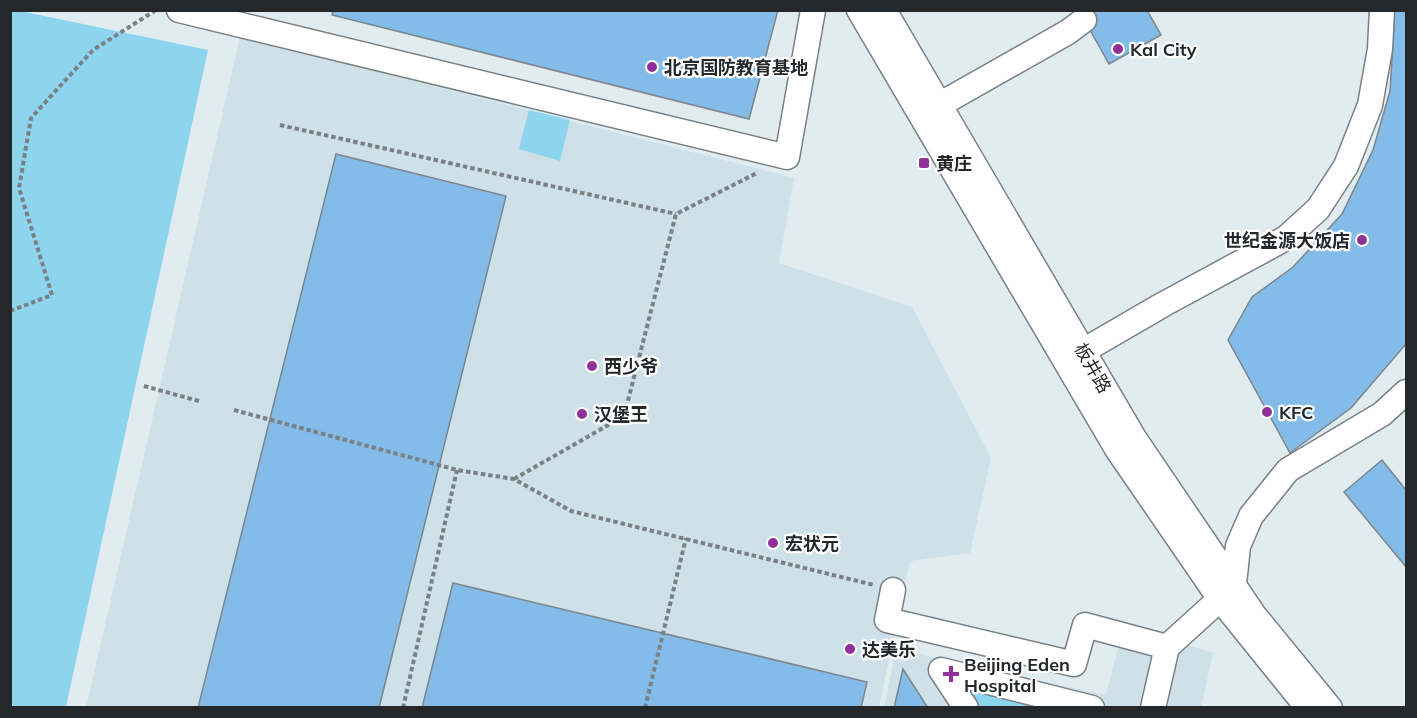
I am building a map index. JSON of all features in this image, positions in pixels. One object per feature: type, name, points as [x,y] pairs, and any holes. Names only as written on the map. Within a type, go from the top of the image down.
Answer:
[{"type":"street","points":[[179,10],[787,157],[813,10]]},
{"type":"street","points":[[859,10],[1117,449],[1227,591],[1297,704]]},
{"type":"street","name":"板井路","points":[[884,10],[1134,438],[1227,591],[1254,615],[1330,708]]},
{"type":"street","points":[[1083,351],[1286,238],[1318,209],[1346,166],[1371,105],[1380,49],[1382,10]]},
{"type":"street","points":[[939,105],[1068,32],[1084,20]]},
{"type":"street","points":[[1153,708],[1167,647],[1227,591],[1238,546],[1251,516],[1288,470],[1382,414],[1407,392]]},
{"type":"street","points":[[893,590],[887,620],[1074,664],[1085,625],[1167,647]]},
{"type":"street","points":[[966,708],[940,670],[1092,708]]},
{"type":"path","points":[[10,311],[52,294],[19,188],[31,118],[93,50],[156,10]]},
{"type":"path","points":[[280,124],[676,214],[787,157]]},
{"type":"path","points":[[514,479],[624,416],[676,214]]},
{"type":"path","points":[[144,386],[199,400]]},
{"type":"path","points":[[234,410],[456,470],[514,479],[571,511],[893,590]]},
{"type":"path","points":[[403,708],[456,470]]},
{"type":"path","points":[[645,708],[686,538]]},
{"type":"shaded area","points":[[10,11],[20,11],[208,50],[66,707],[11,707]]},
{"type":"shaded area","points":[[240,37],[794,178],[779,263],[912,307],[991,458],[970,553],[910,561],[879,707],[86,708]]},
{"type":"shaded area","points":[[529,110],[570,120],[560,161],[519,149]]},
{"type":"shaded area","name":"Beijing Eden Hospital","points":[[1124,625],[1213,653],[1201,707],[884,708],[896,649],[1106,695]]},
{"type":"shaded area","points":[[975,688],[1064,707],[972,707],[969,691]]},
{"type":"building","name":"北京国防教育基地","points":[[333,10],[778,10],[749,119],[332,15]]},
{"type":"building","name":"Kal City","points":[[1079,10],[1147,10],[1161,35],[1109,64]]},
{"type":"building","name":"世纪金源大饭店","points":[[1392,10],[1406,10],[1406,344],[1351,408],[1290,453],[1228,340],[1252,297],[1293,267],[1342,214],[1373,150],[1390,91],[1394,27]]},
{"type":"building","points":[[336,154],[506,196],[379,708],[198,708]]},
{"type":"building","points":[[1382,460],[1406,490],[1406,567],[1344,492]]},
{"type":"building","points":[[453,583],[867,682],[861,708],[422,708]]},
{"type":"building","points":[[903,669],[928,708],[894,708]]},
{"type":"place","name":"Kal City","points":[[1118,49]]},
{"type":"place","name":"北京国防教育基地","points":[[652,67]]},
{"type":"place","name":"黄庄","points":[[924,163]]},
{"type":"place","name":"世纪金源大饭店","points":[[1362,240]]},
{"type":"place","name":"西少爷","points":[[592,366]]},
{"type":"place","name":"KFC","points":[[1267,412]]},
{"type":"place","name":"汉堡王","points":[[582,414]]},
{"type":"place","name":"宏状元","points":[[773,543]]},
{"type":"place","name":"达美乐","points":[[850,649]]},
{"type":"place","name":"Beijing Eden Hospital","points":[[951,674]]}]
